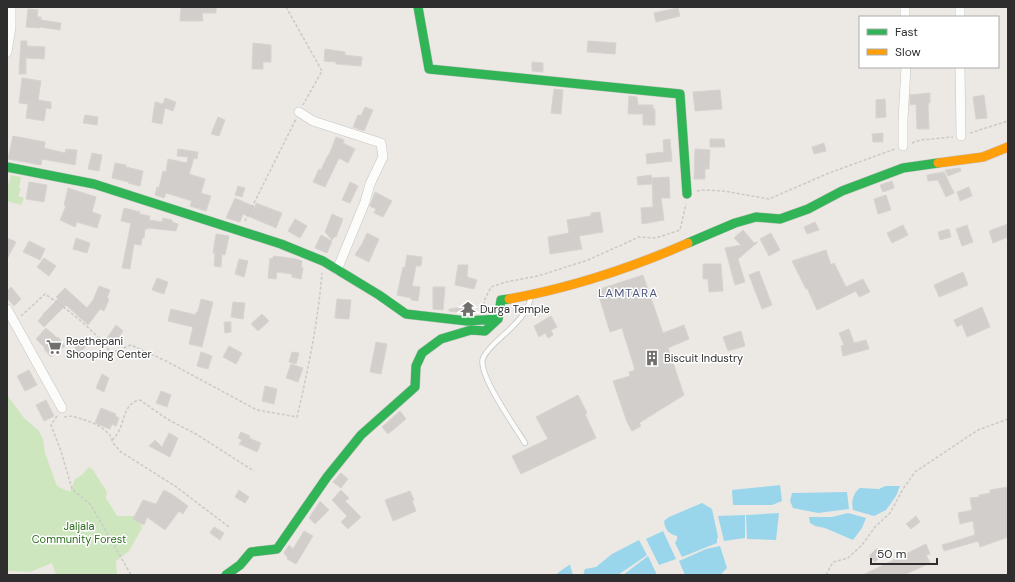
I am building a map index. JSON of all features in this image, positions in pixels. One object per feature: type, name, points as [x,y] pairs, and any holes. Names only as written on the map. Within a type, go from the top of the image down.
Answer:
[{"type":"street","points":[[7,52],[11,27],[12,7]]},
{"type":"street","points":[[418,7],[430,69],[526,79],[581,82],[680,94],[687,194]]},
{"type":"street","points":[[903,146],[906,68]]},
{"type":"street","points":[[960,68],[961,136]]},
{"type":"street","points":[[299,112],[313,121],[381,143],[383,157],[370,184],[365,202],[337,270]]},
{"type":"street","points":[[226,575],[231,573],[244,562],[251,552],[277,549],[327,477],[361,435],[415,387],[416,366],[422,353],[442,339],[471,330],[485,331],[498,319],[501,300],[589,280],[663,254],[735,223],[756,217],[780,219],[808,209],[842,190],[903,168],[983,157],[1008,147]]},
{"type":"street","points":[[7,167],[94,184],[281,244],[323,261],[406,314],[467,321],[498,319]]},
{"type":"street","points":[[7,309],[63,413]]},
{"type":"lane","points":[[525,443],[494,394],[483,369],[483,359],[495,342],[523,316],[532,294]]},
{"type":"path","points":[[240,230],[299,112],[322,71],[286,7]]},
{"type":"path","points":[[484,320],[484,301],[491,287],[506,282],[538,276],[588,260],[639,237],[656,238],[680,230],[687,194],[702,190],[724,191],[769,199],[829,173],[920,140],[961,136],[1008,121]]},
{"type":"path","points":[[14,322],[45,294],[58,302],[106,345],[111,354],[131,345],[166,361],[257,410],[297,417],[315,332],[323,261]]},
{"type":"path","points":[[112,440],[118,434],[128,406],[132,401],[140,400],[167,419],[196,434],[254,471]]},
{"type":"path","points":[[130,575],[91,505],[72,489],[61,451],[51,425],[63,413],[96,425],[107,432],[116,448],[128,458],[175,486],[229,527]]},
{"type":"path","points":[[826,575],[833,562],[848,558],[862,545],[875,527],[890,513],[902,489],[915,472],[978,430],[1008,419]]},
{"type":"green space","points":[[11,175],[21,177],[19,188],[21,189],[18,196],[24,198],[21,205],[7,201],[7,188]]},
{"type":"green space","name":"Jaljala Community Forest","points":[[7,395],[24,418],[38,430],[43,439],[45,453],[57,486],[70,492],[75,479],[82,475],[89,467],[93,470],[107,492],[106,498],[117,516],[138,516],[142,528],[129,551],[116,561],[117,575],[56,575],[52,563],[30,572],[7,570]]},
{"type":"water","points":[[780,485],[782,501],[772,505],[733,505],[732,490]]},
{"type":"water","points":[[885,486],[900,486],[896,496],[886,510],[874,516],[853,510],[853,498],[860,488],[879,489]]},
{"type":"water","points":[[847,492],[849,509],[818,513],[793,508],[790,501],[792,493]]},
{"type":"water","points":[[702,503],[712,509],[718,537],[717,543],[682,557],[675,543],[677,536],[668,531],[665,527],[664,521],[669,517]]},
{"type":"water","points":[[779,513],[776,540],[747,539],[746,515]]},
{"type":"water","points":[[848,513],[866,518],[862,528],[853,540],[810,523],[809,517],[832,517]]},
{"type":"water","points":[[745,515],[745,538],[724,541],[718,516]]},
{"type":"water","points":[[663,531],[676,559],[659,565],[646,539]]},
{"type":"water","points":[[639,540],[647,555],[618,575],[583,575],[585,569],[596,567],[612,554]]},
{"type":"water","points":[[720,546],[727,568],[720,575],[685,575],[679,561],[706,549]]},
{"type":"water","points":[[648,556],[657,575],[623,575]]},
{"type":"water","points":[[569,565],[573,575],[555,575]]},
{"type":"building","points":[[181,7],[216,7],[216,13],[202,13],[203,21],[180,21]]},
{"type":"building","points":[[678,8],[680,16],[656,22],[654,13]]},
{"type":"building","points":[[28,9],[38,10],[37,17],[41,17],[41,20],[61,23],[60,30],[40,27],[26,27]]},
{"type":"building","points":[[21,41],[27,41],[27,46],[45,47],[44,59],[26,58],[26,74],[19,74]]},
{"type":"building","points":[[588,41],[616,43],[615,54],[587,52]]},
{"type":"building","points":[[253,43],[271,45],[271,62],[263,62],[263,69],[252,69]]},
{"type":"building","points":[[325,49],[345,52],[345,55],[362,57],[361,66],[336,64],[336,62],[324,61]]},
{"type":"building","points":[[532,62],[543,63],[543,72],[532,71]]},
{"type":"building","points":[[22,78],[41,81],[38,100],[51,102],[51,109],[46,108],[44,121],[26,118],[28,104],[19,103]]},
{"type":"building","points":[[554,89],[563,90],[561,114],[551,113]]},
{"type":"building","points":[[720,90],[722,109],[695,111],[693,92]]},
{"type":"building","points":[[930,93],[930,103],[928,103],[929,129],[917,129],[916,104],[910,105],[910,95]]},
{"type":"building","points":[[984,95],[987,118],[976,119],[973,97]]},
{"type":"building","points":[[629,96],[637,97],[638,105],[653,105],[653,109],[655,109],[655,125],[643,125],[643,114],[628,114]]},
{"type":"building","points":[[165,98],[176,102],[173,111],[165,108],[162,124],[152,122],[155,102],[163,104]]},
{"type":"building","points":[[885,99],[886,117],[876,118],[876,100]]},
{"type":"building","points":[[365,107],[373,110],[364,131],[353,127],[358,115],[361,116]]},
{"type":"building","points":[[85,115],[98,117],[97,125],[83,123]]},
{"type":"building","points":[[218,117],[225,120],[219,136],[211,134]]},
{"type":"building","points":[[883,133],[883,142],[873,142],[872,134]]},
{"type":"building","points":[[13,136],[45,142],[44,148],[65,153],[66,149],[77,150],[75,165],[42,159],[41,165],[8,159]]},
{"type":"building","points":[[336,137],[344,140],[343,143],[355,149],[348,163],[339,158],[325,187],[313,182],[319,169],[321,170],[329,155]]},
{"type":"building","points":[[670,139],[672,161],[647,164],[646,154],[664,152],[663,140]]},
{"type":"building","points":[[710,139],[724,139],[725,147],[710,147]]},
{"type":"building","points":[[824,143],[826,151],[814,154],[812,147]]},
{"type":"building","points":[[178,149],[198,152],[197,159],[194,158],[189,174],[205,179],[201,193],[211,196],[206,211],[190,206],[192,201],[166,193],[164,198],[155,195],[157,187],[159,188],[163,171],[166,172],[168,159],[187,163],[188,157],[177,156]]},
{"type":"building","points":[[695,149],[710,150],[709,169],[705,169],[705,179],[694,179]]},
{"type":"building","points":[[92,153],[102,155],[99,171],[88,169]]},
{"type":"building","points":[[115,163],[143,171],[140,186],[112,178]]},
{"type":"building","points":[[960,168],[961,171],[948,176],[945,170]]},
{"type":"building","points":[[944,172],[954,193],[946,197],[938,180],[928,181],[927,175]]},
{"type":"building","points":[[651,175],[652,184],[638,185],[637,177]]},
{"type":"building","points":[[669,177],[670,198],[661,198],[664,220],[642,224],[641,208],[653,207],[652,178]]},
{"type":"building","points":[[892,181],[894,188],[883,192],[880,185]]},
{"type":"building","points":[[29,182],[47,185],[44,202],[26,199]]},
{"type":"building","points":[[350,182],[358,186],[350,203],[342,200]]},
{"type":"building","points":[[238,186],[245,188],[242,197],[235,195]]},
{"type":"building","points":[[969,187],[972,196],[960,201],[957,192]]},
{"type":"building","points":[[68,188],[96,197],[92,212],[101,215],[97,228],[77,222],[75,227],[60,220],[66,206],[64,205]]},
{"type":"building","points":[[375,192],[392,201],[383,217],[374,213],[376,209],[370,206]]},
{"type":"building","points":[[886,195],[891,210],[878,214],[874,199]]},
{"type":"building","points":[[235,198],[255,207],[256,203],[282,213],[276,228],[243,214],[240,222],[226,218]]},
{"type":"building","points":[[124,208],[140,212],[139,214],[150,216],[149,220],[162,222],[163,218],[172,220],[172,222],[178,224],[176,231],[145,229],[144,238],[142,238],[141,245],[134,244],[130,269],[122,268],[131,223],[121,221]]},
{"type":"building","points":[[600,212],[603,232],[579,236],[582,249],[550,254],[548,237],[569,233],[567,220],[591,216],[591,213]]},
{"type":"building","points":[[332,214],[343,219],[336,237],[332,240],[325,232]]},
{"type":"building","points":[[295,219],[307,226],[300,238],[288,231]]},
{"type":"building","points":[[815,222],[819,230],[807,234],[804,227]]},
{"type":"building","points":[[1008,224],[1008,237],[993,243],[989,231]]},
{"type":"building","points":[[903,225],[908,235],[892,243],[887,233]]},
{"type":"building","points":[[967,225],[973,242],[962,246],[956,229]]},
{"type":"building","points":[[949,229],[951,237],[940,240],[938,232]]},
{"type":"building","points":[[743,230],[754,243],[758,242],[738,259],[745,282],[735,285],[725,248],[741,245],[734,238]]},
{"type":"building","points":[[367,233],[379,239],[369,262],[355,255]]},
{"type":"building","points":[[771,233],[780,250],[769,256],[760,239]]},
{"type":"building","points":[[216,234],[229,236],[225,255],[222,254],[221,267],[214,266],[215,253],[213,253]]},
{"type":"building","points":[[321,235],[332,241],[327,253],[315,248]]},
{"type":"building","points":[[7,238],[16,242],[7,259]]},
{"type":"building","points":[[76,238],[90,243],[87,253],[73,249]]},
{"type":"building","points":[[29,241],[45,249],[40,260],[23,252]]},
{"type":"building","points":[[826,250],[831,265],[834,263],[846,287],[863,279],[870,292],[859,297],[856,291],[817,310],[792,261]]},
{"type":"building","points":[[407,255],[422,257],[421,266],[416,266],[412,286],[420,287],[418,301],[397,295],[403,267],[405,268]]},
{"type":"building","points":[[274,256],[302,261],[301,267],[303,268],[301,279],[292,277],[292,274],[277,272],[276,279],[268,278],[270,258],[272,259]]},
{"type":"building","points":[[44,258],[56,266],[49,276],[37,267]]},
{"type":"building","points":[[239,259],[248,261],[244,277],[235,274]]},
{"type":"building","points":[[703,264],[721,264],[723,291],[709,292],[708,279],[703,279]]},
{"type":"building","points":[[458,265],[468,265],[467,277],[477,280],[474,289],[455,285]]},
{"type":"building","points":[[759,271],[772,305],[762,309],[749,275]]},
{"type":"building","points":[[963,272],[968,285],[939,297],[934,285]]},
{"type":"building","name":"Biscuit Industry","points":[[643,275],[663,333],[684,325],[689,339],[668,348],[684,395],[639,423],[641,426],[632,431],[627,422],[613,381],[630,376],[629,372],[635,370],[622,328],[610,332],[597,290]]},
{"type":"building","points":[[157,278],[168,282],[164,294],[152,290]]},
{"type":"building","points":[[99,286],[110,290],[107,298],[109,299],[104,311],[100,309],[88,325],[66,305],[44,327],[38,321],[58,299],[56,297],[65,288],[87,308],[93,300]]},
{"type":"building","points":[[11,287],[21,299],[14,306],[7,298],[7,291]]},
{"type":"building","points":[[433,287],[445,287],[443,310],[433,309]]},
{"type":"building","points":[[201,299],[213,302],[202,347],[189,344],[193,327],[168,321],[171,309],[196,315]]},
{"type":"building","points":[[337,299],[351,300],[349,319],[335,318]]},
{"type":"building","points":[[233,302],[245,303],[243,319],[231,317]]},
{"type":"building","points":[[463,307],[464,313],[449,311],[449,309]]},
{"type":"building","points":[[982,307],[990,327],[967,337],[962,324],[957,327],[954,320]]},
{"type":"building","points":[[262,314],[269,321],[258,331],[251,324]]},
{"type":"building","points":[[551,316],[557,327],[551,330],[553,335],[548,338],[545,333],[539,337],[534,326]]},
{"type":"building","points":[[224,322],[231,322],[231,332],[225,333]]},
{"type":"building","points":[[116,325],[123,331],[114,344],[107,338]]},
{"type":"building","points":[[46,328],[57,338],[58,337],[65,346],[51,357],[36,339]]},
{"type":"building","points":[[849,329],[854,343],[866,340],[869,349],[843,356],[841,346],[844,345],[839,333]]},
{"type":"building","points":[[741,331],[745,346],[728,351],[723,337]]},
{"type":"building","points":[[83,339],[89,343],[77,356],[72,351]]},
{"type":"building","points":[[376,342],[387,344],[381,374],[370,372]]},
{"type":"building","points":[[229,346],[242,353],[236,364],[223,357]]},
{"type":"building","points":[[201,352],[212,356],[208,369],[197,366]]},
{"type":"building","points":[[292,352],[299,353],[296,364],[289,362]]},
{"type":"building","points":[[291,364],[303,368],[298,382],[286,378]]},
{"type":"building","points":[[29,370],[37,385],[25,391],[17,376]]},
{"type":"building","points":[[102,374],[109,378],[104,392],[96,388]]},
{"type":"building","points":[[265,386],[277,389],[274,404],[262,401]]},
{"type":"building","points":[[161,391],[171,395],[167,407],[156,403]]},
{"type":"building","points":[[578,395],[587,413],[585,414],[596,438],[521,474],[512,456],[548,439],[536,417]]},
{"type":"building","points":[[46,400],[54,416],[44,421],[36,405]]},
{"type":"building","points":[[101,408],[116,414],[115,416],[119,418],[116,426],[112,424],[110,429],[95,423]]},
{"type":"building","points":[[400,411],[406,419],[388,434],[382,427]]},
{"type":"building","points":[[241,432],[250,436],[249,438],[261,443],[257,452],[239,444],[242,440],[238,438]]},
{"type":"building","points":[[169,433],[178,438],[170,457],[149,446],[155,440],[162,447]]},
{"type":"building","points":[[341,473],[348,479],[341,488],[333,482]]},
{"type":"building","points":[[1008,487],[1008,537],[980,547],[978,541],[944,551],[942,545],[975,535],[973,521],[960,524],[958,513],[972,510],[970,498],[980,497],[979,495],[990,493],[990,490]]},
{"type":"building","points":[[164,490],[188,506],[183,514],[179,511],[165,530],[147,517],[144,525],[133,519],[143,500],[156,504]]},
{"type":"building","points":[[239,490],[249,497],[245,503],[235,497]]},
{"type":"building","points":[[341,490],[349,498],[345,501],[361,517],[348,529],[341,522],[347,516],[332,500]]},
{"type":"building","points":[[410,491],[414,500],[412,501],[416,511],[393,521],[385,500]]},
{"type":"building","points":[[320,501],[329,510],[315,524],[309,518]]},
{"type":"building","points":[[916,516],[920,522],[911,529],[906,524]]},
{"type":"building","points":[[214,527],[224,533],[220,540],[210,533]]},
{"type":"building","points":[[304,531],[313,536],[296,564],[287,559],[288,558],[284,553],[289,545],[293,549]]},
{"type":"building","points":[[926,544],[930,554],[926,555],[930,563],[904,575],[863,575]]},
{"type":"building","points":[[877,548],[883,553],[875,562],[869,556]]},
{"type":"traffic: fast","points":[[418,7],[429,69],[680,94],[687,194]]},
{"type":"traffic: fast","points":[[688,243],[735,223],[756,217],[780,219],[808,209],[842,191],[903,168],[938,163]]},
{"type":"traffic: fast","points":[[7,167],[94,184],[281,244],[323,261],[379,295],[406,314],[467,321],[498,319],[501,300],[509,299]]},
{"type":"traffic: fast","points":[[226,575],[240,565],[251,552],[277,549],[327,477],[361,435],[415,387],[416,366],[422,353],[441,339],[471,330],[485,331],[498,319]]},
{"type":"traffic: slow","points":[[938,163],[983,157],[1008,147]]},
{"type":"traffic: slow","points":[[509,299],[555,289],[600,276],[645,261],[688,243]]},
{"type":"place","name":"Durga Temple","points":[[468,309]]},
{"type":"place","name":"Reethepani Shooping Center","points":[[54,347]]},
{"type":"place","name":"Biscuit Industry","points":[[652,358]]},
{"type":"district","name":"LAMTARA","points":[[628,293]]}]
